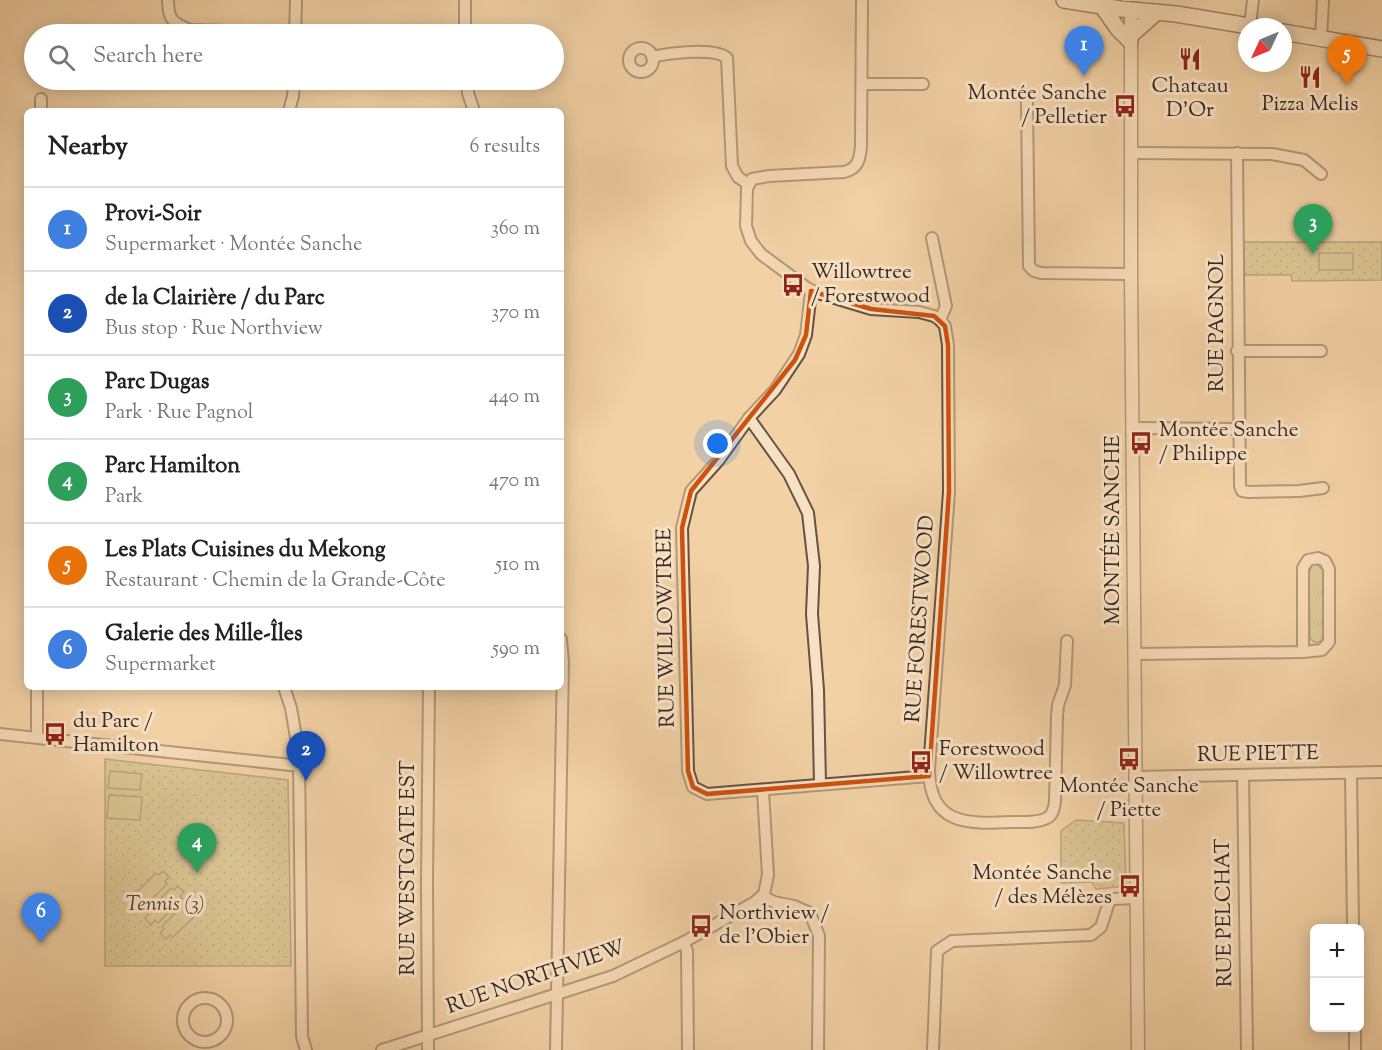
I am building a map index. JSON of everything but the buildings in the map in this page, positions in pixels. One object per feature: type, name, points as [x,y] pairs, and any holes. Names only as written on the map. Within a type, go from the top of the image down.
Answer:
[{"type":"main road","points":[[1064,0],[1238,24]]},
{"type":"main road","points":[[1102,6],[1118,29],[1130,38],[1157,12]]},
{"type":"main road","points":[[1292,34],[1382,50]]},
{"type":"street","points":[[168,0],[170,16],[175,24]]},
{"type":"street","points":[[296,0],[296,24]]},
{"type":"street","points":[[465,0],[465,24]]},
{"type":"street","points":[[862,0],[860,155],[857,164],[852,170],[839,173],[755,178],[748,184],[745,218],[751,241],[761,254],[811,291],[862,307],[881,311],[926,313],[940,320]]},
{"type":"street","points":[[1251,18],[1253,0]]},
{"type":"street","points":[[1321,39],[1323,0]]},
{"type":"street","name":"MONTÉE SANCHE","points":[[1131,10],[1137,1050]]},
{"type":"street","points":[[652,57],[675,53],[714,52],[723,54],[727,58],[732,166],[738,177],[748,184]]},
{"type":"street","points":[[862,84],[922,84]]},
{"type":"street","points":[[290,108],[293,90]]},
{"type":"street","points":[[468,90],[473,108]]},
{"type":"street","points":[[41,99],[41,108]]},
{"type":"street","points":[[1027,102],[1029,266],[1041,273],[1131,274]]},
{"type":"street","points":[[1131,153],[1272,154],[1304,160],[1321,174]]},
{"type":"street","name":"RUE PAGNOL","points":[[1237,153],[1239,483],[1242,491],[1282,492],[1323,488]]},
{"type":"street","name":"RUE FORESTWOOD","points":[[932,238],[946,306],[940,320],[945,326],[948,345],[949,492],[929,776],[938,806],[948,816],[957,820],[987,822],[1035,821],[1050,816],[1055,806],[1057,716],[1066,676],[1067,641]]},
{"type":"street","name":"RUE WILLOWTREE","points":[[811,291],[808,327],[802,349],[775,390],[749,418],[718,461],[691,491],[682,528],[688,771],[693,787],[707,794],[929,776]]},
{"type":"street","points":[[1237,351],[1322,351]]},
{"type":"street","points":[[749,418],[789,474],[807,513],[814,566],[812,614],[818,690],[820,784]]},
{"type":"street","points":[[1132,428],[1238,429]]},
{"type":"street","points":[[1134,654],[1303,652],[1322,650],[1329,642],[1329,570],[1325,561],[1318,558],[1308,560],[1303,568],[1303,652]]},
{"type":"street","points":[[37,690],[37,737]]},
{"type":"street","points":[[285,690],[299,744],[302,1036],[306,1050]]},
{"type":"street","name":"RUE WESTGATE EST","points":[[428,1050],[429,690]]},
{"type":"street","points":[[556,1050],[562,690]]},
{"type":"street","points":[[0,734],[300,766]]},
{"type":"street","name":"RUE PIETTE","points":[[1136,777],[1382,772]]},
{"type":"street","points":[[1352,773],[1353,924]]},
{"type":"street","name":"RUE PELCHAT","points":[[1243,775],[1247,1050]]},
{"type":"street","points":[[763,791],[768,869],[762,896],[810,913],[819,936],[818,1050]]},
{"type":"street","name":"RUE NORTHVIEW","points":[[382,1050],[622,972],[684,942],[752,905],[762,896]]},
{"type":"street","points":[[933,1050],[937,951],[952,941],[1070,938],[1094,934],[1101,927],[1109,902],[1113,899],[1136,898]]},
{"type":"street","points":[[684,942],[687,951],[688,1050]]},
{"type":"street","points":[[201,998],[213,999],[220,1003],[226,1013],[226,1028],[217,1039],[199,1046],[183,1026],[184,1013],[194,1001],[201,998]]},
{"type":"street","points":[[1355,1032],[1355,1050]]},
{"type":"highlighted area","points":[[811,291],[871,309],[934,316],[945,326],[948,345],[949,492],[929,776],[707,794],[693,787],[688,771],[682,528],[691,491],[795,360],[806,335]]},
{"type":"green space","points":[[1243,242],[1382,242],[1382,280],[1292,281],[1291,275],[1244,275]]},
{"type":"green space","points":[[1319,253],[1353,253],[1353,270],[1319,270]]},
{"type":"green space","points":[[1316,564],[1323,570],[1323,636],[1321,641],[1316,643],[1311,640],[1310,636],[1309,574],[1311,566]]},
{"type":"green space","name":"Tennis (3)","points":[[105,759],[288,780],[291,966],[105,966]]},
{"type":"green space","points":[[110,771],[142,774],[140,790],[108,788]]},
{"type":"green space","points":[[109,795],[142,797],[140,820],[107,818]]},
{"type":"green space","points":[[1076,820],[1124,823],[1126,886],[1096,889],[1092,882],[1061,883],[1061,831]]},
{"type":"green space","points":[[163,871],[169,877],[165,881],[167,884],[143,908],[141,905],[136,910],[130,903],[135,899],[132,897],[156,873],[159,875]]},
{"type":"green space","name":"Tennis (3)","points":[[178,886],[184,892],[180,896],[182,899],[158,923],[155,920],[151,925],[145,918],[149,914],[147,912],[171,888],[174,890]]},
{"type":"green space","points":[[193,901],[199,907],[195,911],[197,914],[173,937],[170,935],[166,939],[160,933],[164,929],[162,926],[186,903],[188,905]]},
{"type":"place","name":"Chateau D'Or","points":[[1190,59]]},
{"type":"place","name":"Provi-Soir","points":[[1084,76]]},
{"type":"place","name":"Pizza Melis","points":[[1310,77]]},
{"type":"place","name":"Les Plats Cuisines du Mekong","points":[[1347,85]]},
{"type":"place","name":"Montée Sanche / Pelletier","points":[[1125,106]]},
{"type":"place","name":"Parc Dugas","points":[[1313,254]]},
{"type":"place","name":"Willowtree / Forestwood","points":[[793,285]]},
{"type":"place","name":"Montée Sanche / Philippe","points":[[1141,443]]},
{"type":"place","name":"du Parc / Hamilton","points":[[55,734]]},
{"type":"place","name":"Montée Sanche / Piette","points":[[1129,759]]},
{"type":"place","name":"Forestwood / Willowtree","points":[[921,762]]},
{"type":"place","name":"de la Clairière / du Parc","points":[[306,781]]},
{"type":"place","name":"Parc Hamilton","points":[[197,873]]},
{"type":"place","name":"Montée Sanche / des Mélèzes","points":[[1130,886]]},
{"type":"place","name":"Northview / de l'Obier","points":[[701,926]]},
{"type":"place","name":"Galerie des Mille-Îles","points":[[41,943]]}]
